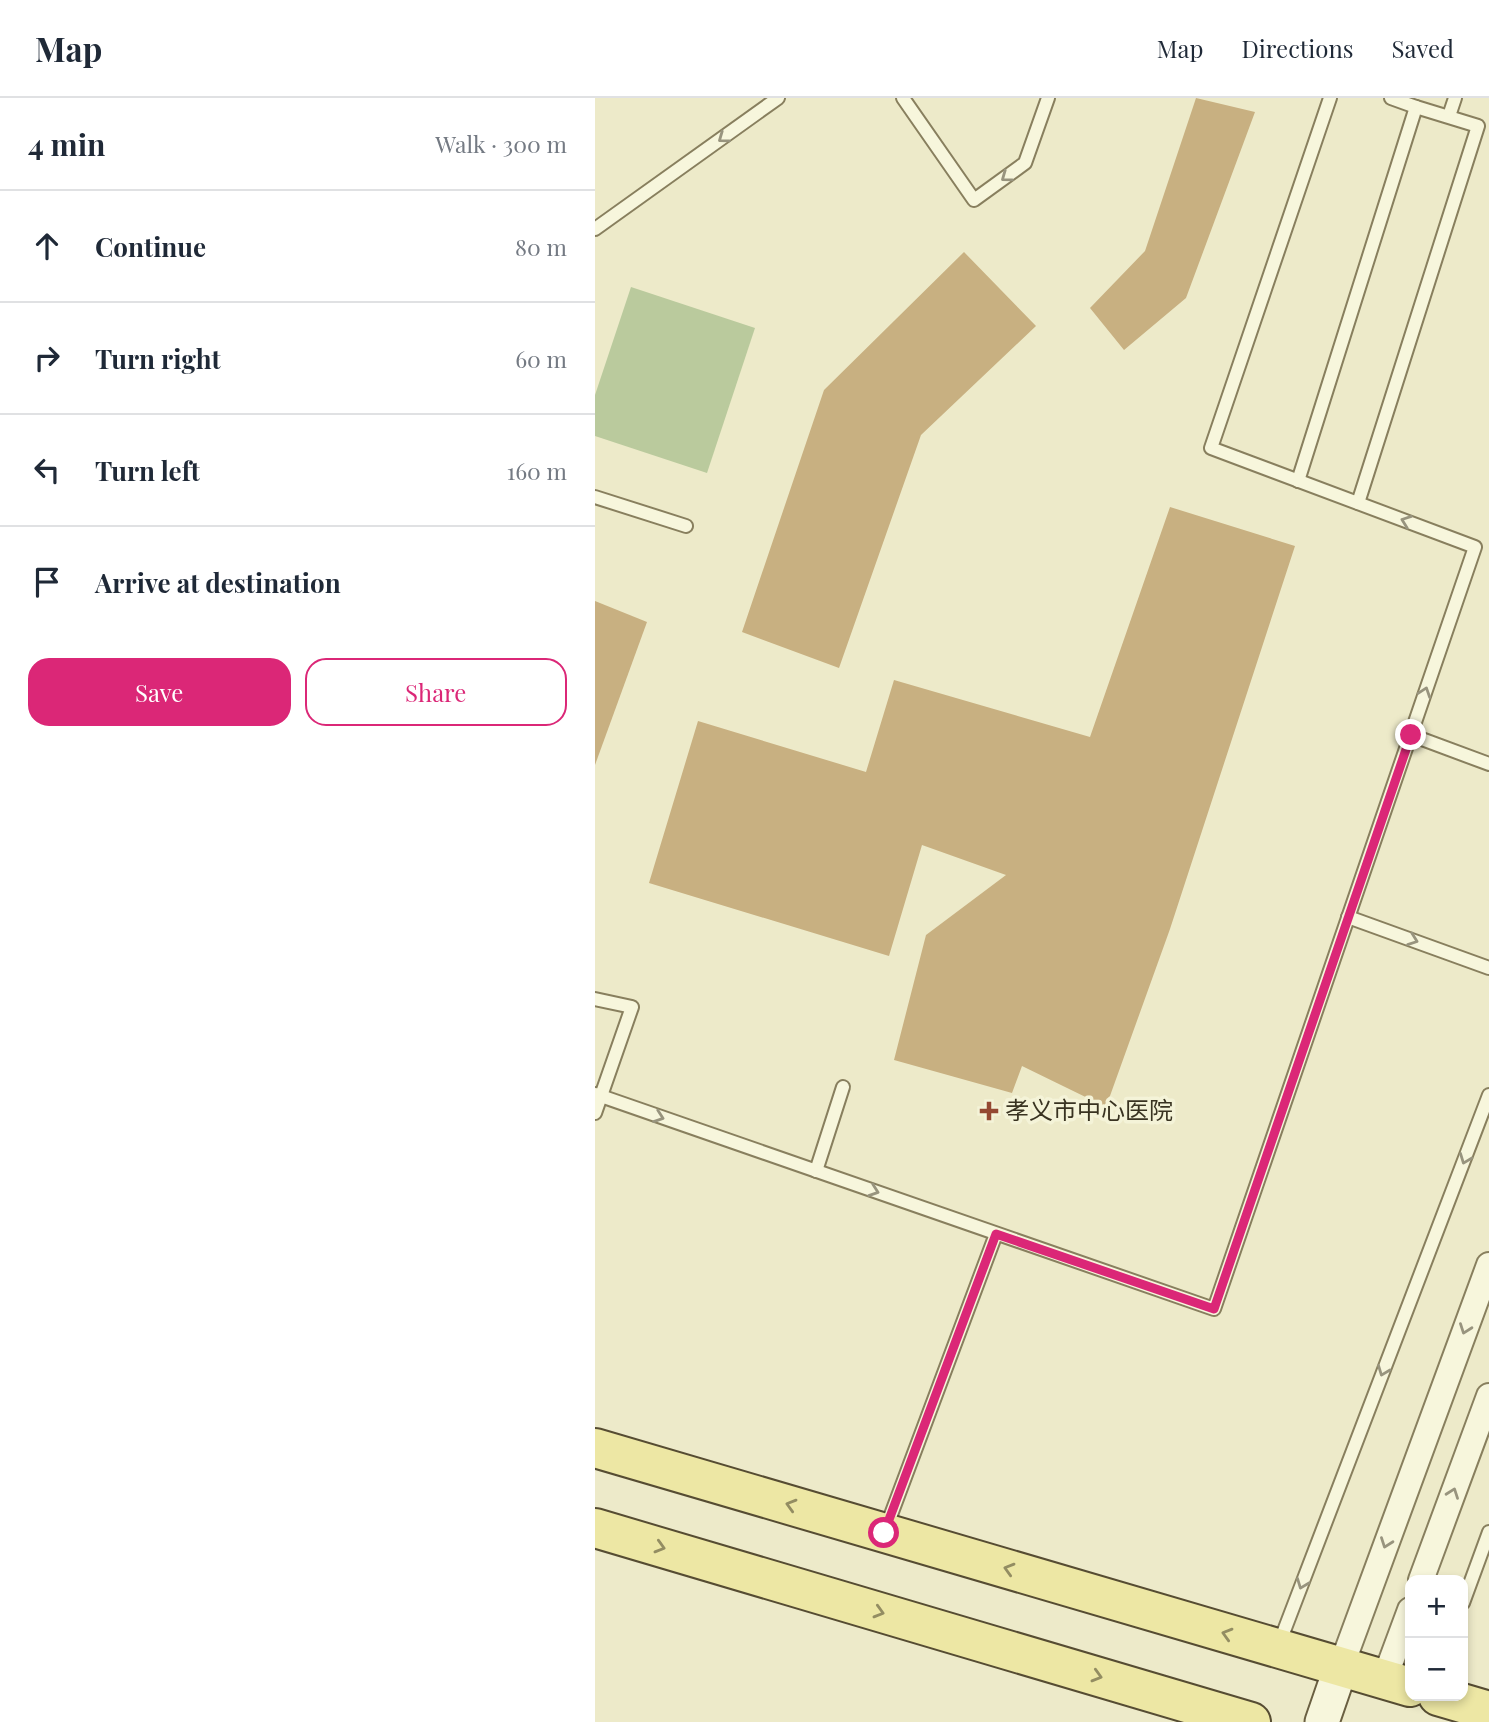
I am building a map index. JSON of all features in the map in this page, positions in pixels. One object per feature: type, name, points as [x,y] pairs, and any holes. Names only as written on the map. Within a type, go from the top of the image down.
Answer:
[{"type":"main road","points":[[595,1448],[1397,1684]]},
{"type":"main road","points":[[595,1528],[1251,1722]]},
{"type":"main road","points":[[1322,1722],[1341,1667]]},
{"type":"main road","points":[[1455,1701],[1489,1711]]},
{"type":"street","points":[[1341,1667],[1489,1265]]},
{"type":"street","points":[[1423,1575],[1489,1396]]},
{"type":"street","points":[[1397,1684],[1405,1638]]},
{"type":"lane","points":[[595,229],[778,98]]},
{"type":"lane","points":[[903,98],[974,200],[1025,163],[1048,98]]},
{"type":"lane","points":[[598,1095],[1214,1309],[1475,547],[1211,448],[1330,98]]},
{"type":"lane","points":[[1359,503],[1478,127],[1391,98]]},
{"type":"lane","points":[[1449,116],[1455,98]]},
{"type":"lane","points":[[1298,481],[1416,107]]},
{"type":"lane","points":[[595,497],[686,526]]},
{"type":"lane","points":[[1411,735],[1489,764]]},
{"type":"lane","points":[[1348,917],[1489,968]]},
{"type":"lane","points":[[595,999],[632,1007],[598,1095],[595,1113]]},
{"type":"lane","points":[[816,1171],[842,1087]]},
{"type":"lane","points":[[1277,1648],[1489,1095]]},
{"type":"lane","points":[[884,1533],[996,1234]]},
{"type":"lane","points":[[1468,1589],[1489,1532]]},
{"type":"green space","points":[[631,287],[755,328],[707,473],[595,436],[595,395]]},
{"type":"building","points":[[1196,98],[1255,112],[1186,298],[1124,350],[1090,308],[1145,251]]},
{"type":"building","points":[[964,252],[1036,326],[921,435],[839,668],[742,632],[824,390]]},
{"type":"building","points":[[1170,507],[1295,546],[1170,929],[1106,1107],[1022,1066],[1012,1093],[894,1060],[926,935],[1006,875],[922,845],[889,956],[649,883],[698,721],[866,772],[894,680],[1090,737]]},
{"type":"building","points":[[595,601],[647,622],[595,765]]},
{"type":"place","name":"孝义市中心医院","points":[[989,1111]]},
{"type":"route","points":[[884,1533],[996,1234],[1214,1309],[1411,735]]}]
